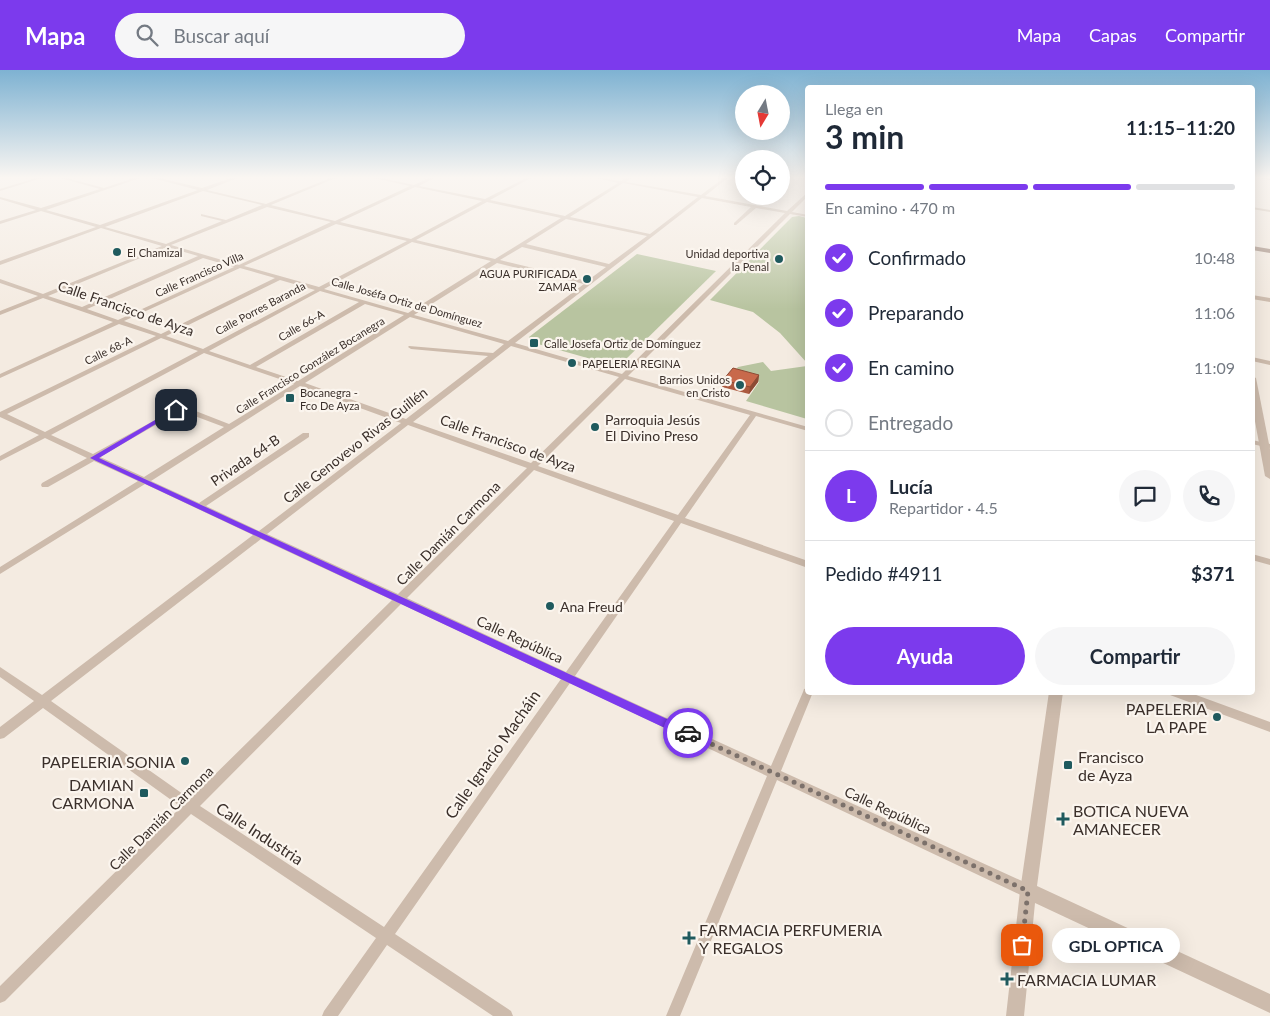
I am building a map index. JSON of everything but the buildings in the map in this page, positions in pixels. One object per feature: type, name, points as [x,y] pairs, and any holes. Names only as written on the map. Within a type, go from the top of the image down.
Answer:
[{"type":"main road","points":[[1255,248],[1270,251]]},
{"type":"street","name":"Calle Joséfa Ortiz de Domínguez","points":[[79,221],[805,428]]},
{"type":"street","points":[[0,263],[116,221]]},
{"type":"street","points":[[0,313],[226,221]]},
{"type":"street","points":[[332,221],[587,283]]},
{"type":"street","name":"Calle Porres Baranda","points":[[0,459],[447,221]]},
{"type":"street","name":"Calle Francisco González Bocanegra","points":[[0,571],[561,221]]},
{"type":"street","points":[[582,221],[650,235]]},
{"type":"street","name":"Calle Genovevo Rivas Guillén","points":[[0,734],[261,536],[668,221]]},
{"type":"street","points":[[736,224],[739,221]]},
{"type":"street","name":"Calle Damián Carmona","points":[[0,996],[780,221]]},
{"type":"street","name":"Calle Francisco Villa","points":[[0,376],[336,222]]},
{"type":"street","points":[[522,245],[610,266]]},
{"type":"street","points":[[82,309],[203,256]]},
{"type":"street","name":"Calle 68-A","points":[[0,415],[280,278]]},
{"type":"street","name":"Calle Francisco de Ayza","points":[[0,281],[300,384],[805,564]]},
{"type":"street","points":[[1255,298],[1270,300]]},
{"type":"street","name":"Calle 66-A","points":[[250,367],[364,302]]},
{"type":"street","points":[[411,347],[495,355]]},
{"type":"street","points":[[1255,360],[1270,363]]},
{"type":"street","points":[[1255,391],[1267,445],[1270,476]]},
{"type":"street","points":[[45,485],[177,410],[185,410],[230,427]]},
{"type":"street","name":"Calle Ignacio Macháin","points":[[328,1016],[566,677],[754,414]]},
{"type":"street","name":"Calle República","points":[[0,415],[1028,891]]},
{"type":"street","name":"Privada 64-B","points":[[199,507],[306,434]]},
{"type":"street","points":[[1255,558],[1270,562]]},
{"type":"street","name":"Calle Industria","points":[[0,671],[191,807],[506,1016]]},
{"type":"street","points":[[673,1016],[807,695]]},
{"type":"street","points":[[1015,1016],[1028,891],[1056,695]]},
{"type":"street","points":[[1182,695],[1270,726]]},
{"type":"street","points":[[1028,891],[1270,1004]]},
{"type":"green space","name":"Unidad deportiva la Penal","points":[[788,221],[805,221],[805,361],[780,333],[753,312],[710,300]]},
{"type":"green space","points":[[637,254],[716,271],[623,362],[612,365],[531,342],[529,337]]},
{"type":"green space","points":[[763,362],[771,371],[805,366],[805,418],[746,401],[759,382],[731,375],[738,367]]},
{"type":"way so far","points":[[688,733],[1028,891],[1022,945]]},
{"type":"place","name":"El Chamizal","points":[[117,252]]},
{"type":"place","name":"Unidad deportiva la Penal","points":[[779,259]]},
{"type":"place","name":"AGUA PURIFICADA ZAMAR","points":[[587,279]]},
{"type":"place","name":"Calle Josefa Ortiz de Domínguez","points":[[534,343]]},
{"type":"place","name":"PAPELERIA REGINA","points":[[572,363]]},
{"type":"place","name":"Barrios Unidos en Cristo","points":[[740,385]]},
{"type":"place","name":"Bocanegra - Fco De Ayza","points":[[290,398]]},
{"type":"place","name":"Parroquia Jesús El Divino Preso","points":[[595,427]]},
{"type":"place","name":"Ana Freud","points":[[550,606]]},
{"type":"place","name":"PAPELERIA LA PAPE","points":[[1217,717]]},
{"type":"place","name":"PAPELERIA SONIA","points":[[185,761]]},
{"type":"place","name":"Francisco de Ayza","points":[[1068,765]]},
{"type":"place","name":"DAMIAN CARMONA","points":[[144,793]]},
{"type":"place","name":"BOTICA NUEVA AMANECER","points":[[1063,819]]},
{"type":"place","name":"FARMACIA PERFUMERIA Y REGALOS","points":[[689,938]]},
{"type":"place","name":"GDL OPTICA","points":[[1022,945]]},
{"type":"place","name":"FARMACIA LUMAR","points":[[1007,979]]},
{"type":"route","points":[[176,410],[93,458],[688,733]]}]
